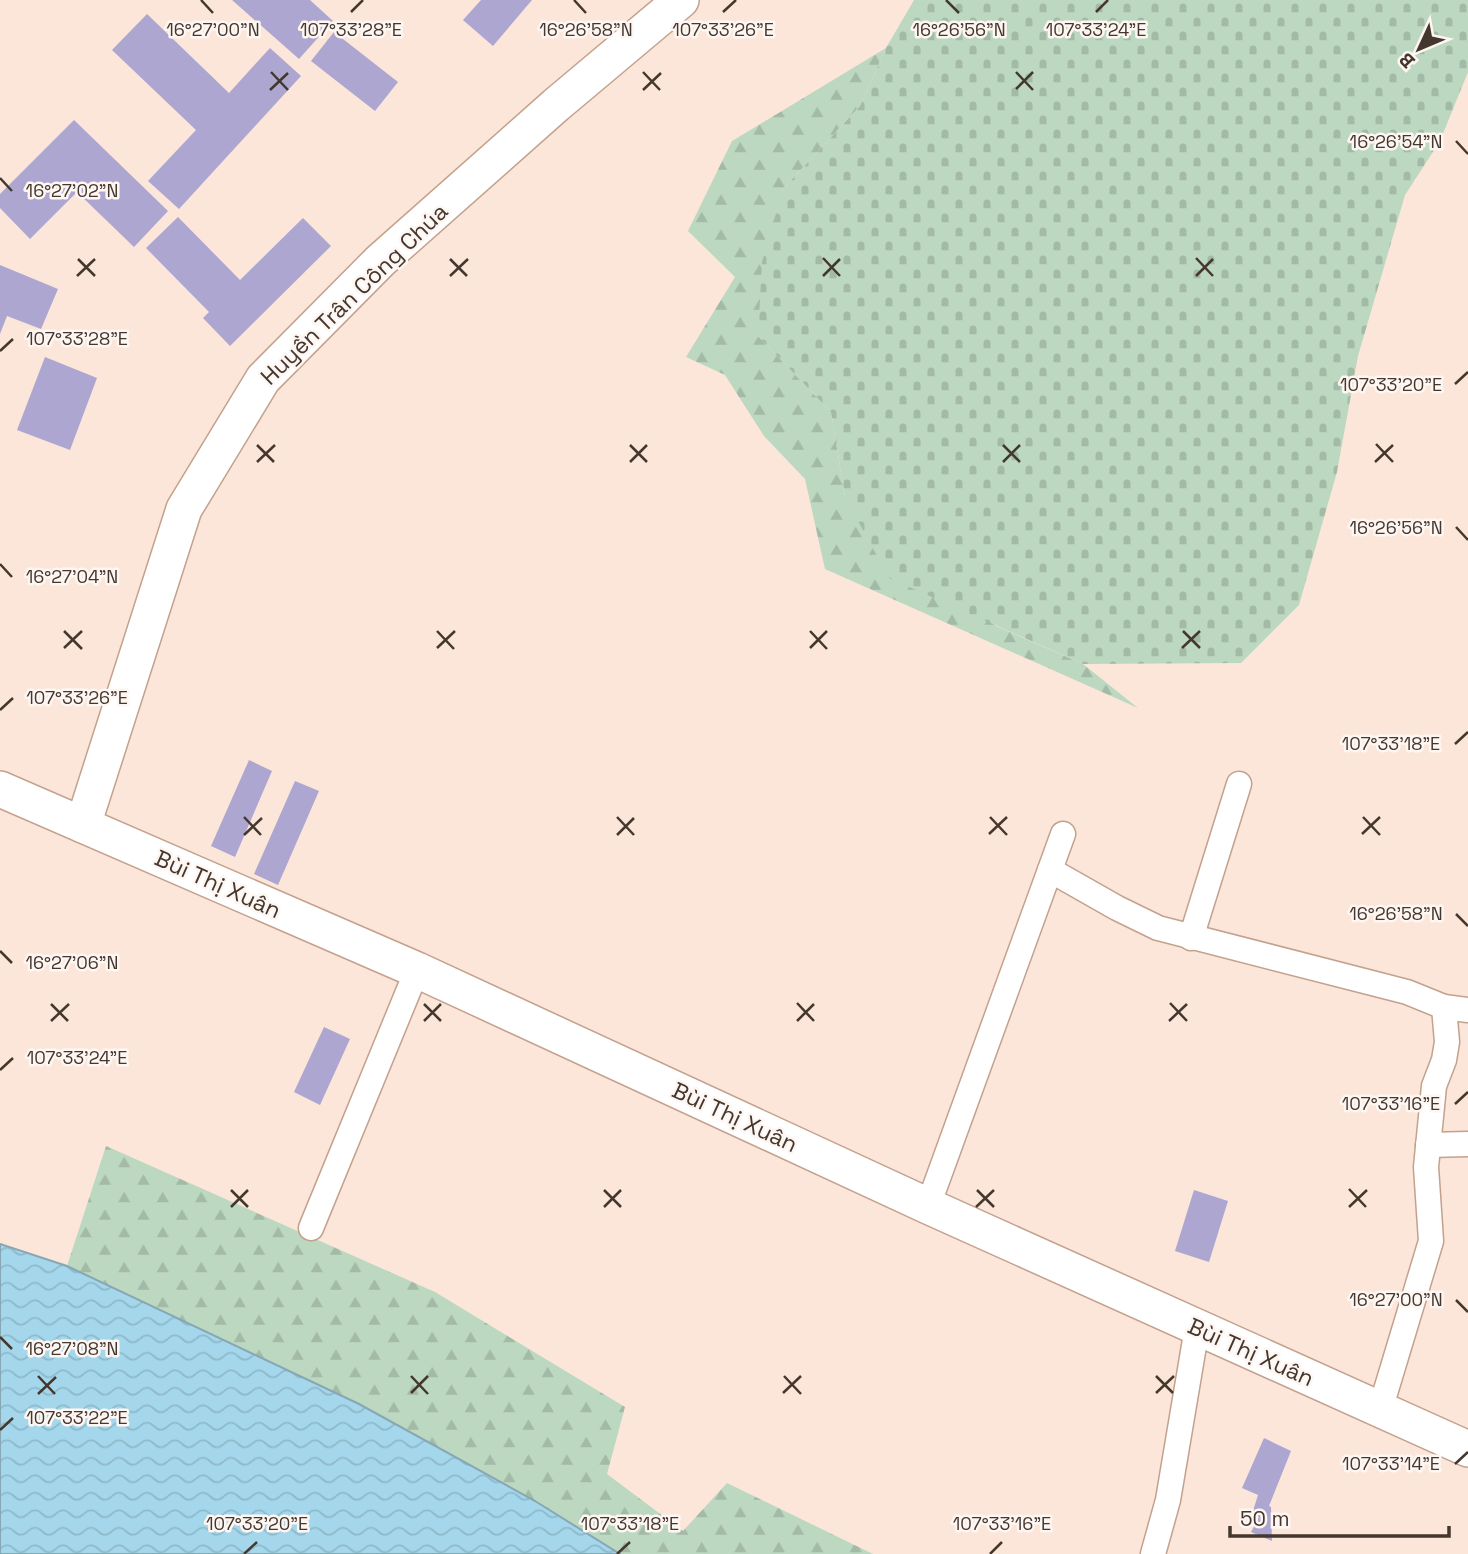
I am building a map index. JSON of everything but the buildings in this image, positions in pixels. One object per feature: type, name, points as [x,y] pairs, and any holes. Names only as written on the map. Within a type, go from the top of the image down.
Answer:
[{"type":"street","name":"Huyền Trân Công Chúa","points":[[83,825],[184,509],[263,379],[380,261],[556,105],[681,0]]},
{"type":"street","points":[[1191,938],[1240,785]]},
{"type":"street","name":"Bùi Thị Xuân","points":[[0,789],[417,971],[928,1206],[1468,1449]]},
{"type":"street","points":[[928,1206],[1063,834]]},
{"type":"street","points":[[1050,870],[1158,928],[1191,938],[1237,946],[1407,992],[1444,1007],[1468,1010]]},
{"type":"street","points":[[311,1228],[417,971]]},
{"type":"street","points":[[1380,1410],[1431,1241],[1426,1167],[1434,1086],[1444,1060],[1447,1042],[1444,1007]]},
{"type":"street","points":[[1428,1145],[1468,1144]]},
{"type":"street","points":[[1153,1554],[1168,1500],[1197,1328]]},
{"type":"green space","points":[[914,0],[1468,0],[1468,72],[1440,141],[1405,195],[1358,356],[1337,472],[1299,605],[1241,663],[1083,664],[889,578],[845,497],[831,412],[758,336],[762,262],[783,189],[860,106],[886,48]]},
{"type":"green space","points":[[886,48],[860,106],[783,189],[758,336],[831,412],[845,497],[996,626],[1083,664],[1138,708],[825,569],[805,479],[764,436],[725,375],[686,357],[735,277],[688,231],[732,141]]},
{"type":"green space","points":[[106,1146],[435,1292],[625,1407],[607,1474],[683,1531],[727,1483],[873,1554],[620,1554],[535,1501],[359,1404],[67,1266]]},
{"type":"water","points":[[0,1244],[67,1266],[359,1404],[535,1501],[620,1554],[0,1554]]}]
